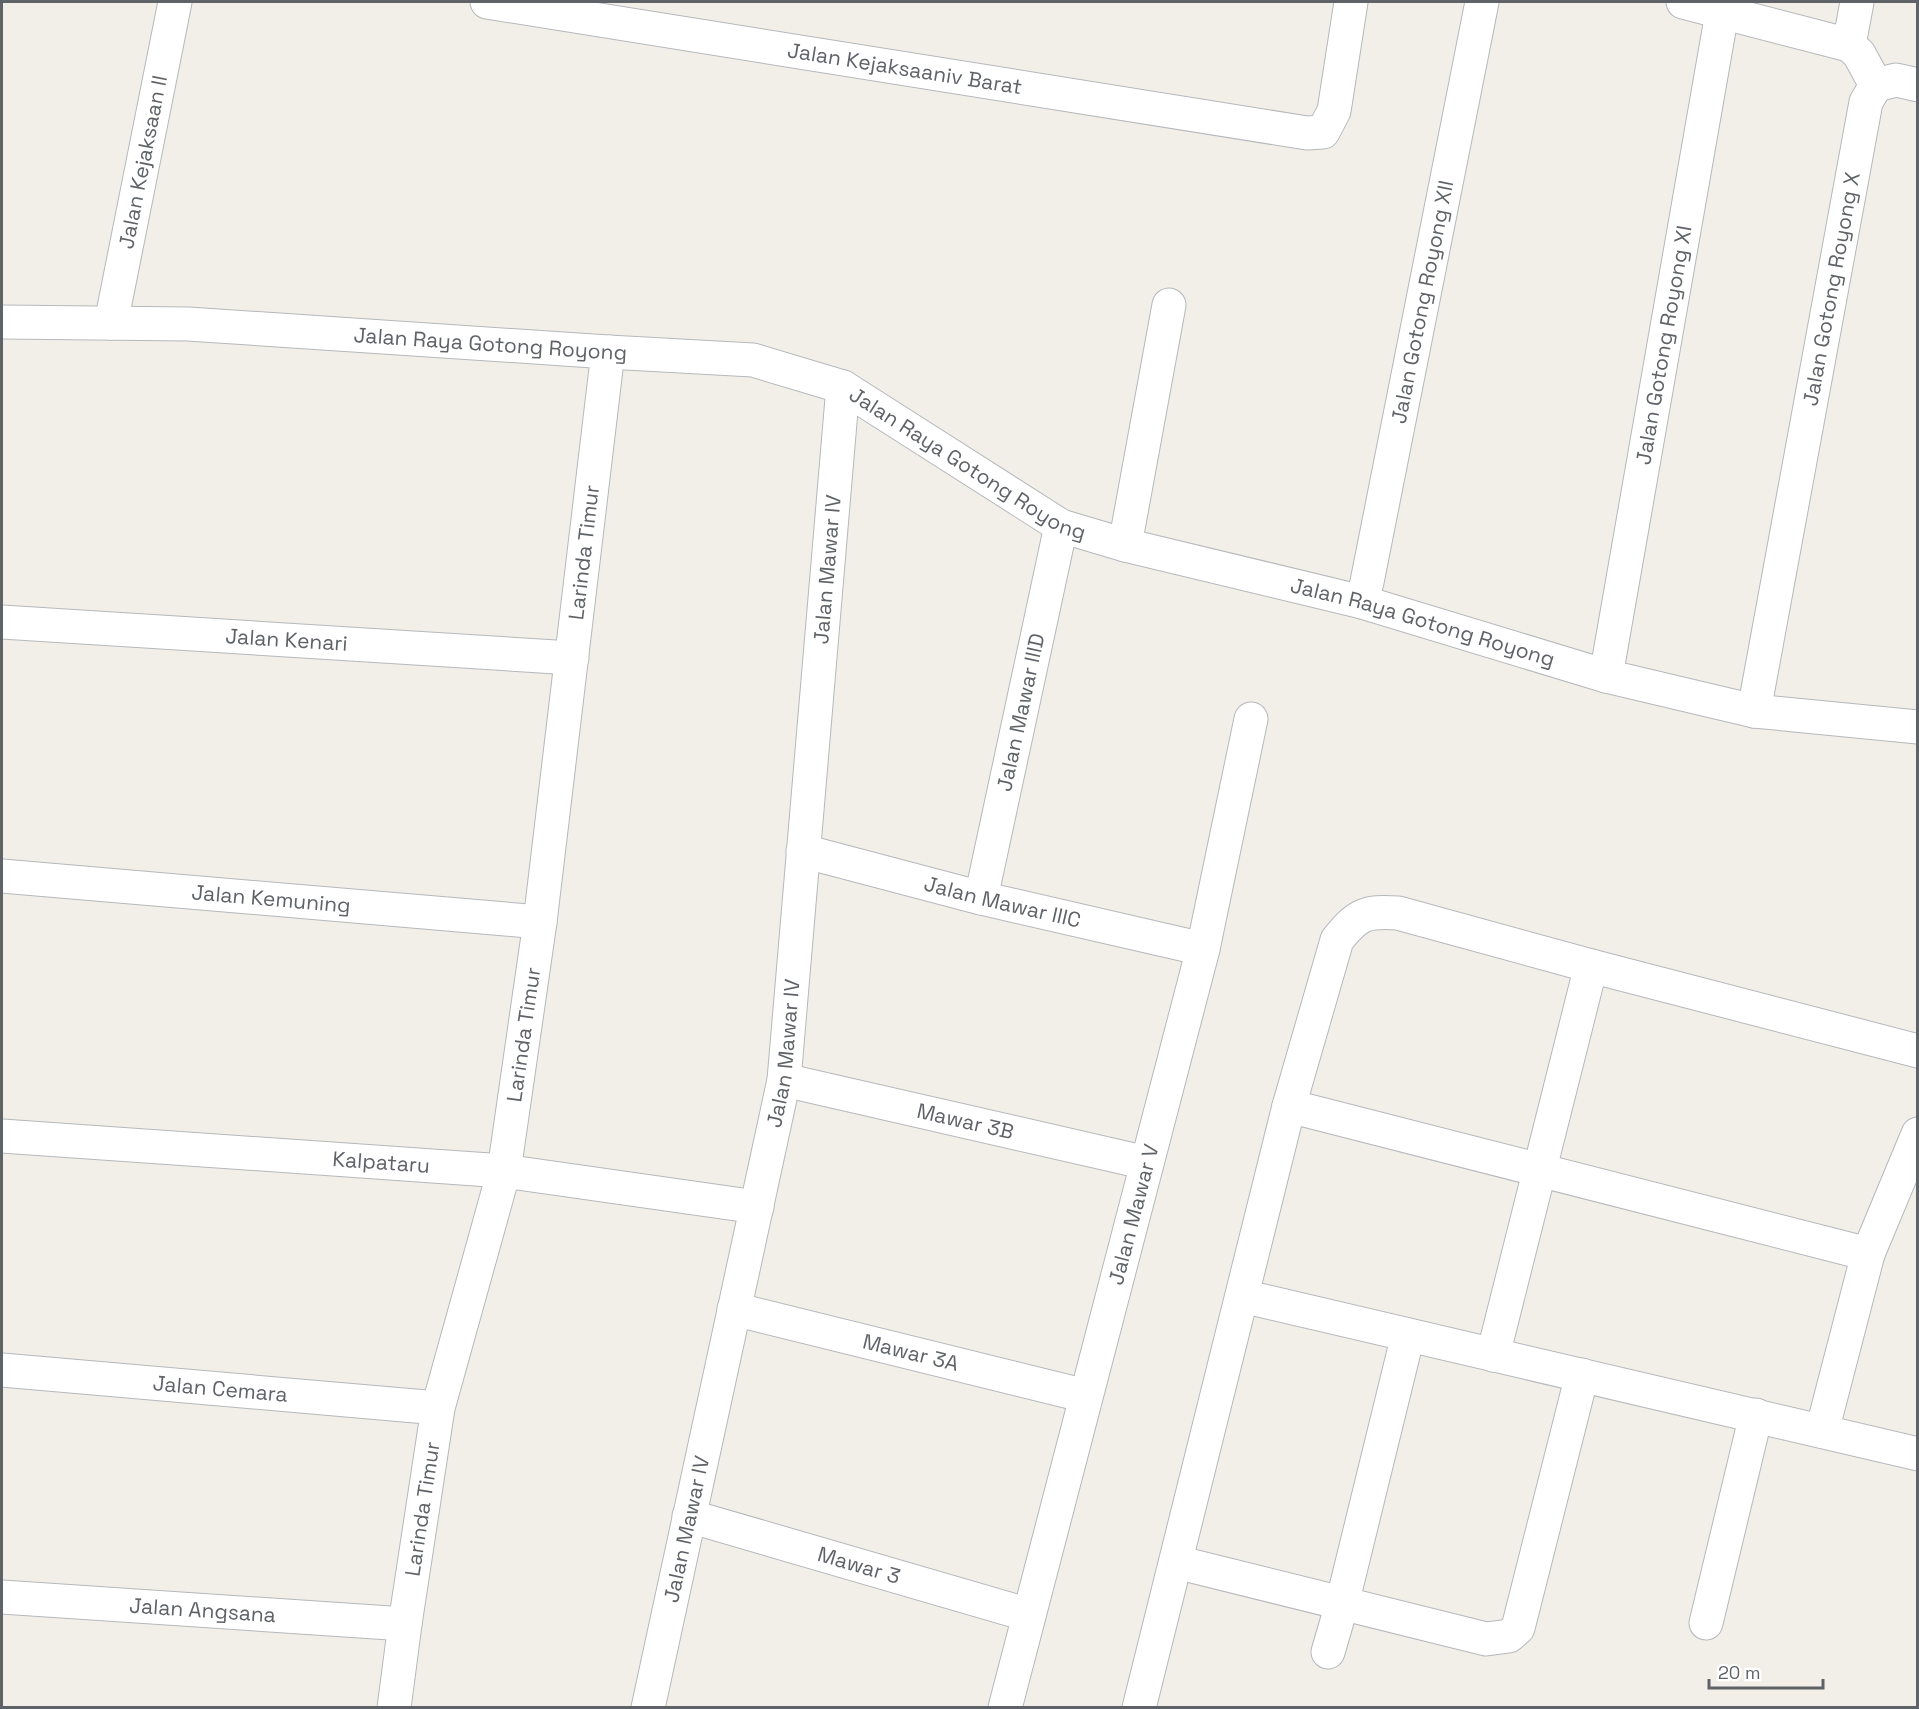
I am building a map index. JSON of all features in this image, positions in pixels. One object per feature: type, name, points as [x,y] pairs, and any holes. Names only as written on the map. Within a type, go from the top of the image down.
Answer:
[{"type":"street","name":"Jalan Kejaksaan II","points":[[111,323],[175,2]]},
{"type":"street","name":"Jalan Kejaksaaniv Barat","points":[[487,2],[670,16],[1307,133],[1323,132],[1334,111],[1351,2]]},
{"type":"street","name":"Jalan Gotong Royong XII","points":[[1362,602],[1482,2]]},
{"type":"street","points":[[1683,2],[1849,45],[1858,54],[1876,85],[1896,80],[1917,85]]},
{"type":"street","points":[[1849,45],[1857,2]]},
{"type":"street","name":"Jalan Gotong Royong XI","points":[[1605,676],[1722,13]]},
{"type":"street","name":"Jalan Gotong Royong X","points":[[1754,711],[1866,102],[1876,85]]},
{"type":"street","points":[[1125,545],[1169,305]]},
{"type":"street","name":"Jalan Raya Gotong Royong","points":[[2,322],[188,324],[753,360],[843,387],[1061,526],[1125,545],[1362,602],[1605,676],[1754,711],[1917,727]]},
{"type":"street","name":"Larinda Timur","points":[[394,1707],[438,1408],[504,1172],[540,922],[609,352]]},
{"type":"street","name":"Jalan Mawar IV","points":[[652,1706],[689,1516],[784,1080],[843,387]]},
{"type":"street","name":"Jalan Mawar IIID","points":[[981,898],[1061,526]]},
{"type":"street","name":"Jalan Kenari","points":[[2,622],[572,658]]},
{"type":"street","name":"Jalan Mawar V","points":[[1005,1707],[1203,949],[1251,719]]},
{"type":"street","name":"Jalan Mawar IIIC","points":[[803,851],[981,898],[1203,949]]},
{"type":"street","name":"Jalan Kemuning","points":[[2,876],[540,922]]},
{"type":"street","points":[[1139,1707],[1289,1106],[1337,940],[1352,922],[1372,912],[1398,913],[1917,1051]]},
{"type":"street","points":[[1493,1355],[1591,966]]},
{"type":"street","name":"Mawar 3B","points":[[784,1080],[1147,1163]]},
{"type":"street","points":[[1289,1106],[1868,1254]]},
{"type":"street","points":[[1822,1431],[1868,1254],[1917,1134]]},
{"type":"street","name":"Kalpataru","points":[[2,1136],[504,1172],[757,1207]]},
{"type":"street","points":[[1242,1296],[1917,1454]]},
{"type":"street","name":"Mawar 3A","points":[[734,1309],[1086,1396]]},
{"type":"street","points":[[1328,1652],[1342,1605],[1408,1335]]},
{"type":"street","name":"Jalan Cemara","points":[[2,1370],[438,1408]]},
{"type":"street","points":[[1176,1562],[1486,1639],[1509,1636],[1518,1628],[1582,1375]]},
{"type":"street","points":[[1706,1623],[1756,1415]]},
{"type":"street","name":"Mawar 3","points":[[689,1516],[1029,1615]]},
{"type":"street","name":"Jalan Angsana","points":[[2,1597],[405,1624]]}]
